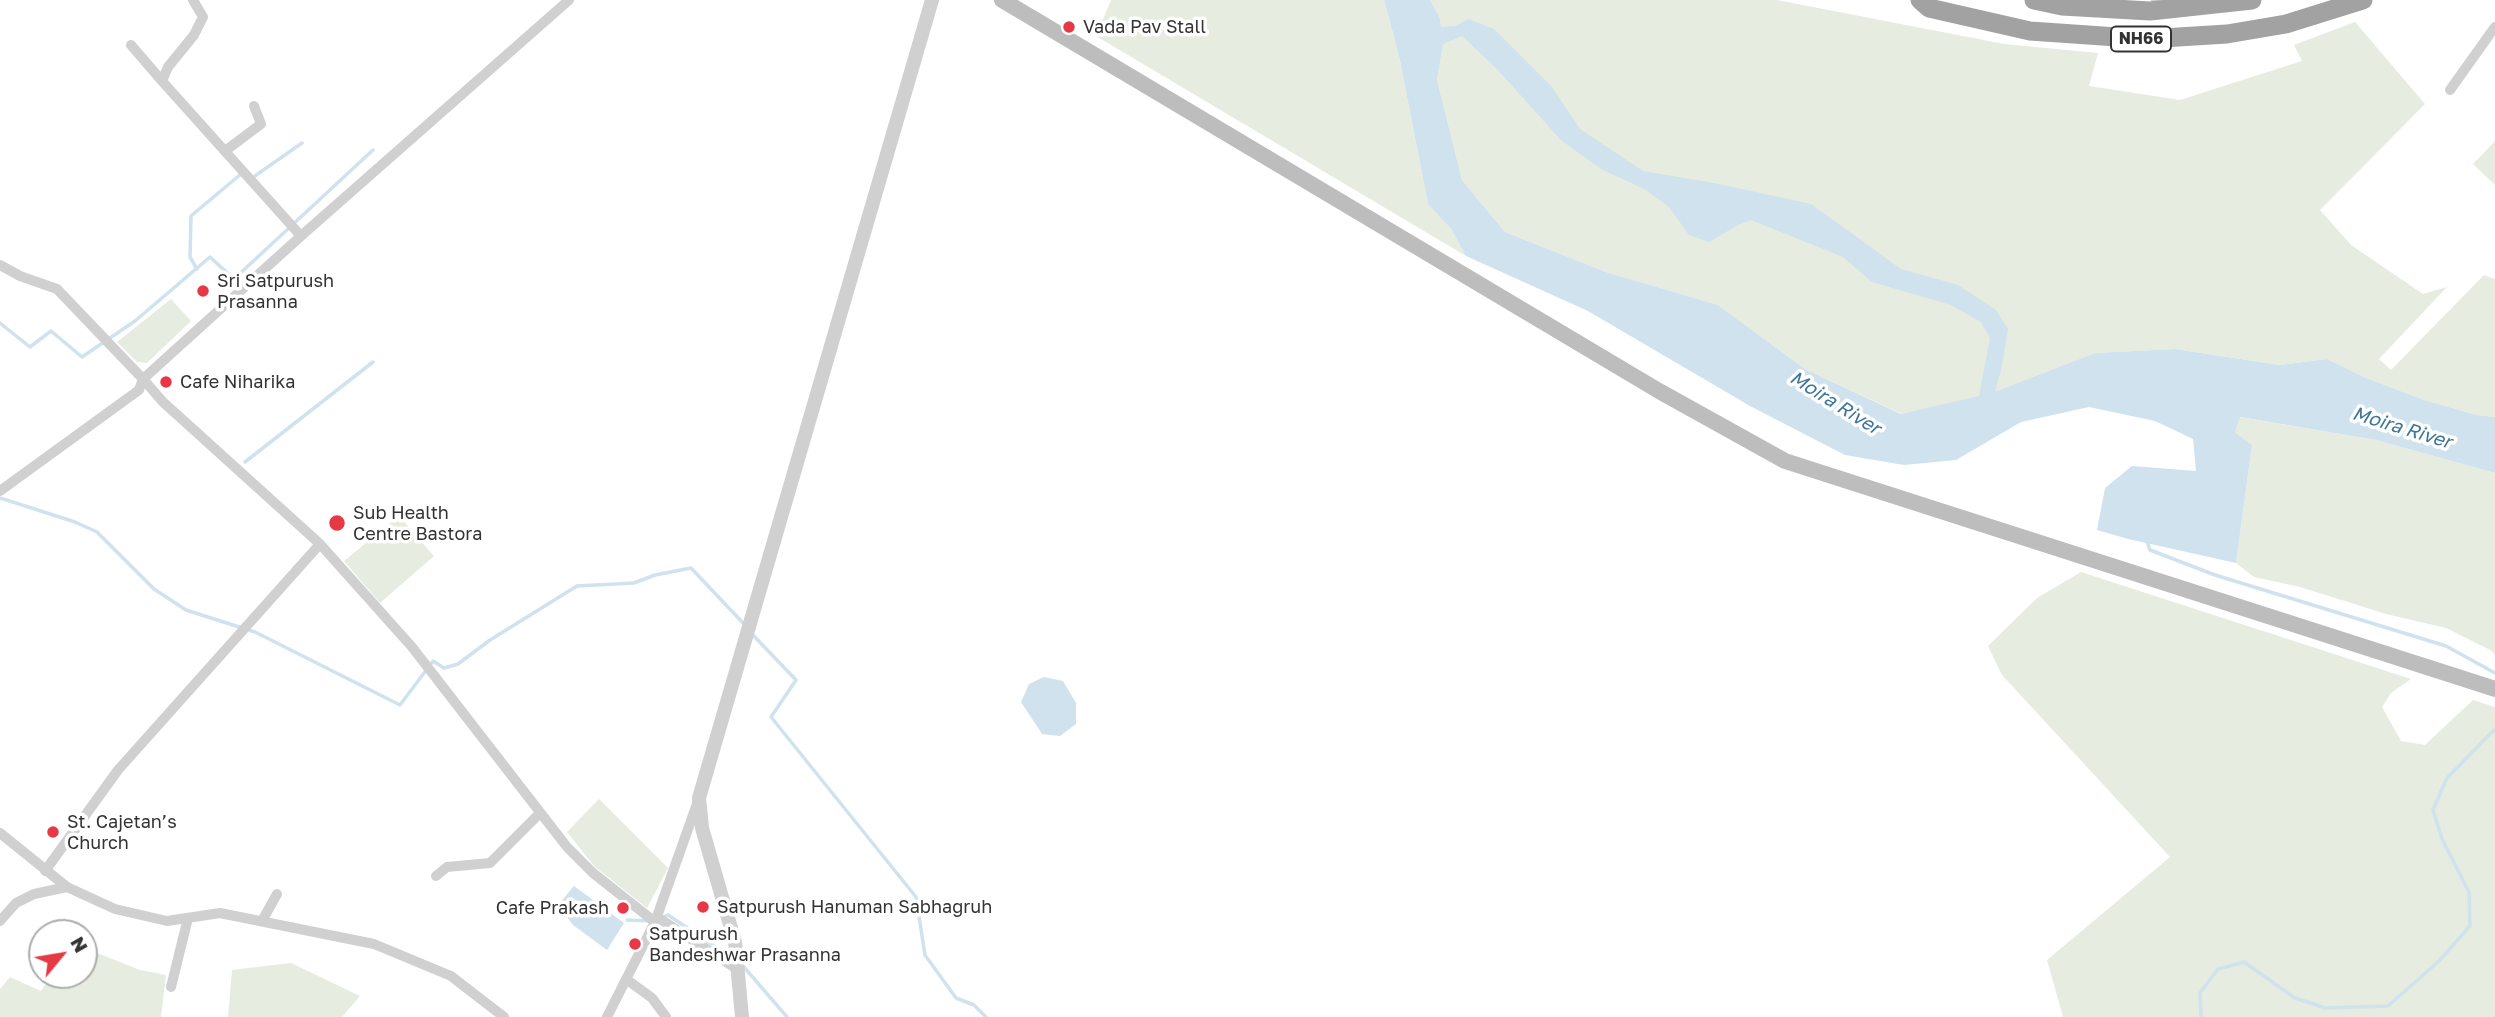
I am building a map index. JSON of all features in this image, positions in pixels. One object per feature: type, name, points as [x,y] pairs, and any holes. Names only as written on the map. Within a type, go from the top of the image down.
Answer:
[{"type":"highway","name":"NH66","points":[[1920,0],[1929,8],[2030,31],[2146,40],[2227,34],[2286,24],[2363,0]]},
{"type":"highway","name":"NH66","points":[[2034,0],[2062,6],[2150,11],[2252,0]]},
{"type":"main road","points":[[1002,0],[1660,391],[1785,461],[2495,689]]},
{"type":"street","points":[[162,81],[168,67],[194,36],[203,17],[193,0]]},
{"type":"street","points":[[0,491],[139,390],[144,379],[301,236],[569,0]]},
{"type":"street","points":[[607,1017],[654,920],[699,798],[932,0]]},
{"type":"street","points":[[2450,90],[2495,27]]},
{"type":"street","points":[[131,45],[301,236]]},
{"type":"street","points":[[225,151],[261,124],[254,106]]},
{"type":"street","points":[[0,265],[20,276],[57,289],[163,402],[320,544],[428,667],[567,847],[593,873],[654,920],[737,963]]},
{"type":"street","points":[[45,870],[118,769],[320,544]]},
{"type":"street","points":[[699,798],[702,828],[735,942],[742,1017]]},
{"type":"street","points":[[436,876],[447,867],[490,863],[541,813]]},
{"type":"street","points":[[0,833],[66,887],[115,909],[167,921],[220,913],[374,944],[451,976],[504,1017]]},
{"type":"street","points":[[0,921],[16,903],[34,894],[66,887]]},
{"type":"street","points":[[262,921],[277,894]]},
{"type":"street","points":[[172,988],[188,918]]},
{"type":"street","points":[[626,979],[652,998],[666,1017]]},
{"type":"shaded area","points":[[1111,0],[1384,0],[1399,56],[1428,204],[1451,229],[1466,256],[1096,36]]},
{"type":"shaded area","points":[[1430,0],[1777,0],[2004,44],[2098,53],[2089,86],[2180,100],[2302,61],[2294,45],[2355,22],[2425,104],[2320,210],[2351,245],[2423,294],[2447,287],[2379,359],[2391,370],[2484,275],[2495,279],[2495,417],[2477,415],[2424,400],[2364,377],[2327,359],[2280,365],[2175,349],[2095,353],[1995,393],[1902,414],[1805,369],[1718,305],[1606,272],[1505,232],[1462,180],[1437,80],[1443,43],[1440,18]]},
{"type":"shaded area","points":[[2495,141],[2495,185],[2473,164]]},
{"type":"shaded area","points":[[171,299],[191,321],[147,363],[137,362],[117,342]]},
{"type":"shaded area","points":[[2239,417],[2376,440],[2495,473],[2495,655],[2446,628],[2386,614],[2300,587],[2254,577],[2236,563],[2252,445],[2235,432]]},
{"type":"shaded area","points":[[399,516],[434,556],[380,603],[344,561]]},
{"type":"shaded area","points":[[2081,572],[2411,679],[2391,693],[2382,707],[2401,741],[2425,745],[2473,700],[2495,707],[2495,1017],[2063,1017],[2047,960],[2170,857],[2002,675],[1988,646],[2037,598]]},
{"type":"shaded area","points":[[599,799],[668,868],[647,908],[595,867],[567,832]]},
{"type":"shaded area","points":[[98,954],[140,970],[166,975],[161,1017],[0,1017],[0,989],[10,977],[28,985],[28,989],[98,989]]},
{"type":"shaded area","points":[[291,963],[360,996],[342,1017],[228,1017],[232,970]]},
{"type":"water","name":"Moira River","points":[[1384,0],[1430,0],[1440,18],[1441,27],[1456,26],[1468,19],[1494,29],[1552,87],[1580,129],[1643,171],[1811,204],[1901,269],[1958,285],[1996,310],[2008,329],[1995,392],[2095,353],[2175,349],[2280,365],[2327,359],[2364,377],[2424,400],[2477,415],[2495,417],[2495,473],[2376,440],[2240,417],[2235,432],[2252,445],[2236,563],[2097,530],[2105,488],[2132,466],[2196,471],[2193,439],[2155,421],[2089,407],[2021,422],[1956,460],[1904,465],[1845,455],[1750,406],[1588,311],[1466,256],[1451,229],[1428,204],[1399,56]],"holes":[[[1462,36],[1497,69],[1561,140],[1601,169],[1646,190],[1669,207],[1689,235],[1709,242],[1751,220],[1843,257],[1872,282],[1951,305],[1981,322],[1990,338],[1979,396],[1901,414],[1805,369],[1718,305],[1606,272],[1505,232],[1462,180],[1437,80],[1443,44]]]},
{"type":"water","points":[[1044,677],[1063,681],[1076,703],[1076,724],[1060,736],[1042,734],[1021,702],[1029,684]]},
{"type":"water","points":[[574,886],[624,923],[607,950],[573,925],[558,905]]},
{"type":"waterway","points":[[252,178],[302,143]]},
{"type":"waterway","points":[[0,323],[30,347],[51,331],[82,357],[135,321],[210,257],[234,279],[373,150]]},
{"type":"waterway","points":[[197,269],[190,257],[191,216],[241,174]]},
{"type":"waterway","points":[[245,462],[373,362]]},
{"type":"waterway","points":[[0,498],[75,522],[97,532],[154,589],[186,610],[255,632],[400,705],[433,661],[444,668],[458,664],[490,640],[577,586],[634,583],[655,575],[691,568],[745,625]]},
{"type":"waterway","points":[[2147,541],[2150,550],[2215,575],[2446,646],[2495,673]]},
{"type":"waterway","points":[[752,634],[796,680],[771,717],[916,897],[925,955],[956,998],[974,1005],[986,1017]]},
{"type":"waterway","points":[[2201,1017],[2200,993],[2218,969],[2244,962],[2295,998],[2325,1008],[2388,1006],[2439,961],[2470,926],[2469,892],[2442,839],[2433,810],[2447,778],[2495,729]]},
{"type":"waterway","points":[[664,917],[668,915],[731,957]]},
{"type":"waterway","points":[[627,920],[650,921]]},
{"type":"waterway","points":[[743,966],[787,1017]]},
{"type":"place","name":"Vada Pav Stall","points":[[1069,27]]},
{"type":"place","name":"Sri Satpurush Prasanna","points":[[203,291]]},
{"type":"place","name":"Cafe Niharika","points":[[166,382]]},
{"type":"place","name":"Sub Health Centre Bastora","points":[[337,523]]},
{"type":"place","name":"St. Cajetan’s Church","points":[[53,832]]},
{"type":"place","name":"Satpurush Hanuman Sabhagruh","points":[[703,907]]},
{"type":"place","name":"Cafe Prakash","points":[[623,908]]},
{"type":"place","name":"Satpurush Bandeshwar Prasanna","points":[[635,944]]}]
